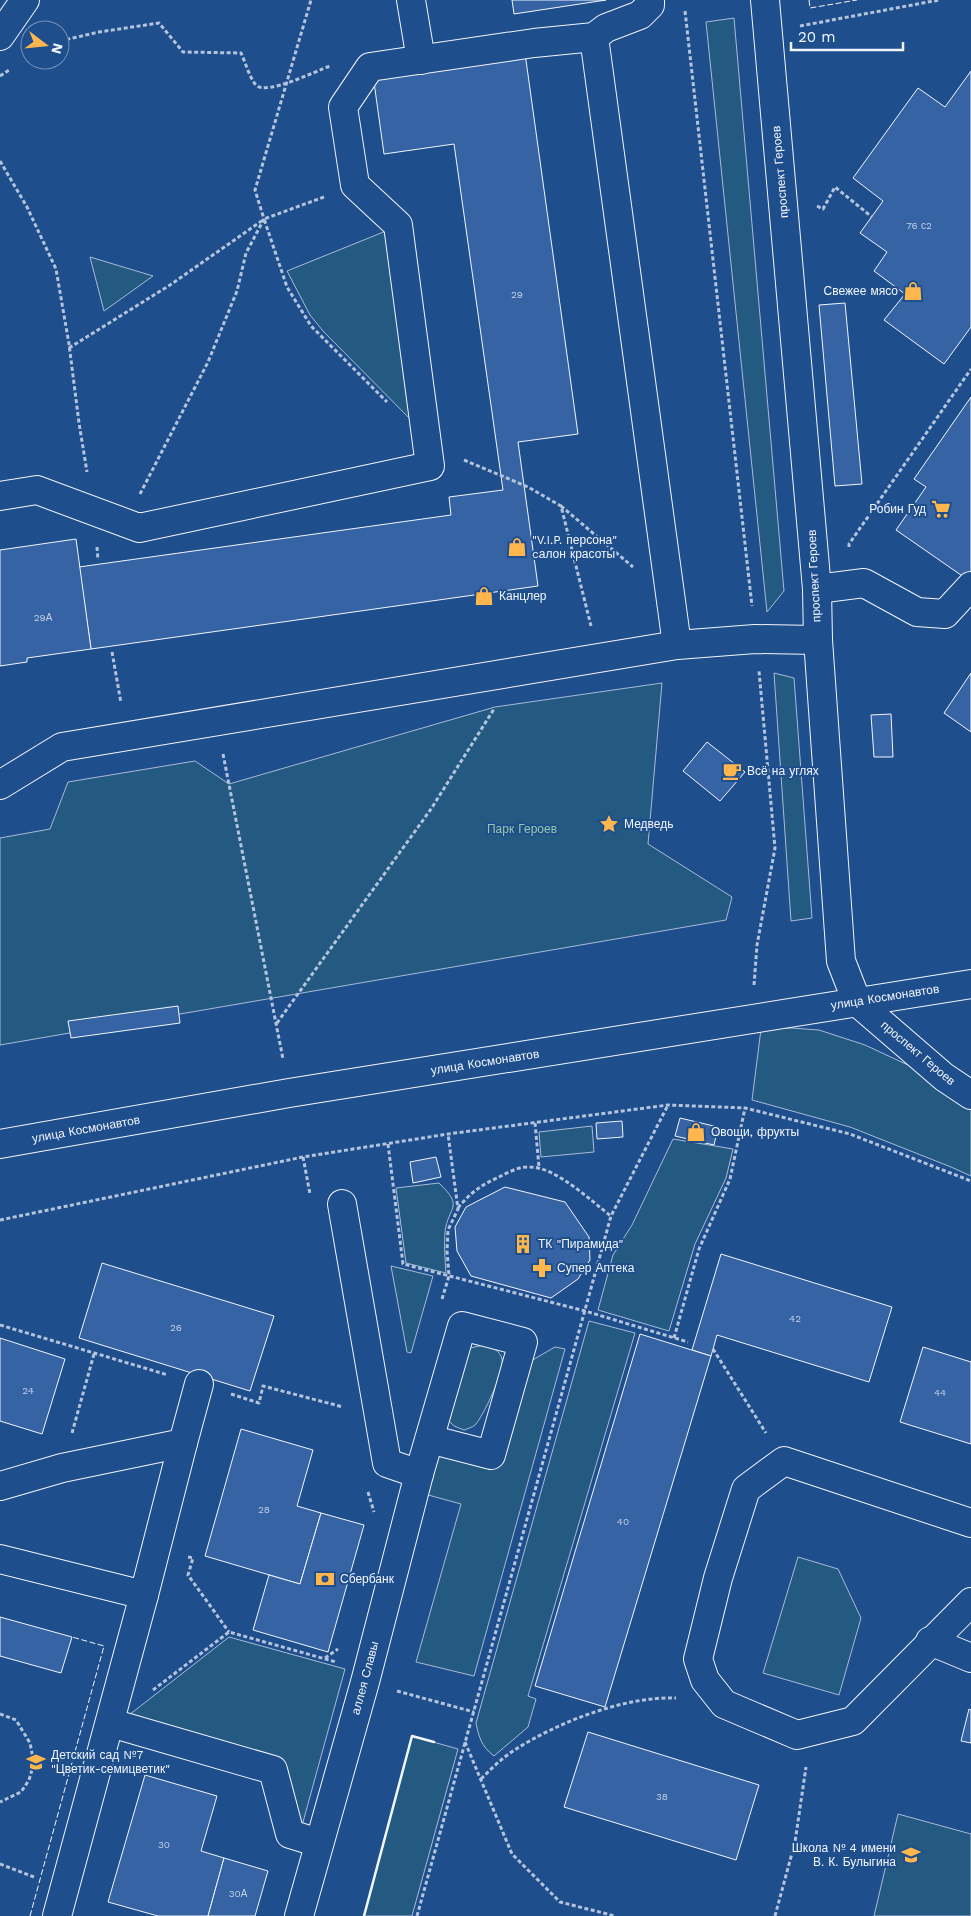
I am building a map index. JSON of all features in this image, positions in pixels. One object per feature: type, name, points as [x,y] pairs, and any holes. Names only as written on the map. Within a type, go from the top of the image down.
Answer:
[{"type":"street","points":[[0,36],[26,0]]},
{"type":"street","points":[[411,0],[421,60]]},
{"type":"street","points":[[0,496],[37,490],[139,528],[430,466],[398,225],[355,185],[343,107],[370,67],[453,54],[594,37],[606,28],[640,15],[650,5],[650,0]]},
{"type":"street","name":"проспект Героев","points":[[764,0],[817,589],[818,640],[841,961],[857,1002],[944,1077],[971,1095]]},
{"type":"street","points":[[594,37],[677,645]]},
{"type":"street","points":[[817,589],[864,583],[916,612],[945,614],[971,586]]},
{"type":"street","points":[[0,785],[62,747],[677,645],[757,652],[818,640]]},
{"type":"street","name":"улица Космонавтов","points":[[0,1144],[289,1094],[971,984]]},
{"type":"street","points":[[342,1204],[387,1463],[419,1474]]},
{"type":"street","name":"аллея Славы","points":[[299,1916],[365,1682],[419,1474],[429,1439],[462,1326],[523,1342],[491,1455],[429,1439]]},
{"type":"street","points":[[57,1916],[111,1723],[199,1384]]},
{"type":"street","points":[[0,1486],[62,1468],[183,1443]]},
{"type":"street","points":[[971,1523],[784,1461],[746,1489],[718,1578],[698,1659],[705,1680],[724,1704],[797,1735],[853,1721],[930,1641],[971,1602]]},
{"type":"street","points":[[0,1560],[144,1595]]},
{"type":"street","points":[[930,1641],[971,1658]]},
{"type":"street","points":[[111,1723],[273,1770],[290,1834],[319,1843]]},
{"type":"path","points":[[311,0],[255,190],[287,288],[311,326],[427,444]]},
{"type":"path","points":[[798,18],[798,27],[939,0]]},
{"type":"path","points":[[685,10],[757,652],[775,848],[757,945],[754,986]]},
{"type":"path","points":[[70,39],[99,32],[159,24],[183,52],[241,53],[256,85],[264,89],[342,61],[370,67]]},
{"type":"path","points":[[0,161],[27,207],[56,269],[70,348],[79,423],[94,511]]},
{"type":"path","points":[[781,180],[823,209],[835,187],[872,217]]},
{"type":"path","points":[[70,348],[170,285],[264,219],[355,185]]},
{"type":"path","points":[[124,523],[160,458],[208,362],[237,291],[246,253],[264,219]]},
{"type":"path","points":[[849,544],[971,368]]},
{"type":"path","points":[[488,471],[528,486],[561,506],[671,599]]},
{"type":"path","points":[[561,506],[600,658]]},
{"type":"path","points":[[112,652],[126,736]]},
{"type":"path","points":[[277,1023],[432,809],[495,706]]},
{"type":"path","points":[[221,746],[284,1065]]},
{"type":"path","points":[[417,1916],[611,1216],[668,1105]]},
{"type":"path","points":[[0,1220],[303,1157],[448,1134],[668,1105],[745,1108],[850,1134],[971,1181]]},
{"type":"path","points":[[674,1338],[700,1249],[730,1179],[745,1108]]},
{"type":"path","points":[[535,1122],[539,1168]]},
{"type":"path","points":[[388,1144],[403,1264],[585,1311],[688,1342]]},
{"type":"path","points":[[458,1209],[468,1196],[494,1179],[528,1166],[539,1168],[568,1184],[611,1216]]},
{"type":"path","points":[[0,1325],[259,1403],[263,1386],[349,1409]]},
{"type":"path","points":[[713,1349],[784,1461]]},
{"type":"path","points":[[62,1468],[94,1354]]},
{"type":"path","points":[[156,1549],[192,1558],[188,1575],[228,1632],[342,1664]]},
{"type":"path","points":[[111,1723],[228,1632]]},
{"type":"path","points":[[411,1695],[474,1712]]},
{"type":"path","points":[[481,1779],[511,1752],[545,1732],[627,1702],[662,1697],[697,1699],[724,1704]]},
{"type":"path","points":[[0,1714],[16,1720],[30,1743],[34,1763],[29,1780],[21,1792],[0,1802]]},
{"type":"path","points":[[775,1916],[795,1842],[811,1732]]},
{"type":"path","points":[[465,1742],[512,1854],[560,1902],[615,1916]]},
{"type":"path","points":[[0,1864],[40,1879]]},
{"type":"green space","points":[[734,18],[784,591],[767,612],[706,22]]},
{"type":"green space","points":[[386,231],[419,428],[323,331],[310,315],[287,271]]},
{"type":"green space","points":[[90,257],[153,276],[104,311]]},
{"type":"green space","points":[[774,673],[794,678],[812,918],[791,921]]},
{"type":"green space","name":"Парк Героев","points":[[662,683],[648,844],[732,897],[726,920],[0,1045],[0,838],[50,829],[68,782],[195,761],[229,784],[495,707]]},
{"type":"green space","points":[[791,1028],[819,1030],[865,1045],[910,1066],[971,1109],[971,1176],[850,1127],[752,1100],[761,1029]]},
{"type":"green space","points":[[592,1126],[594,1152],[541,1157],[539,1132]]},
{"type":"green space","points":[[673,1139],[733,1149],[726,1178],[695,1244],[669,1331],[598,1310],[613,1255],[632,1225]]},
{"type":"green space","points":[[439,1183],[447,1191],[453,1203],[445,1232],[446,1273],[406,1263],[396,1188]]},
{"type":"green space","points":[[391,1266],[433,1276],[411,1353],[407,1352]]},
{"type":"green space","points":[[589,1321],[635,1333],[528,1696],[536,1699],[528,1727],[494,1756],[481,1741],[476,1723]]},
{"type":"green space","points":[[484,1345],[495,1349],[499,1353],[502,1365],[493,1393],[479,1420],[474,1426],[464,1430],[454,1426],[448,1420],[465,1353],[470,1348]]},
{"type":"green space","points":[[555,1347],[565,1349],[474,1676],[416,1662],[461,1504],[421,1493],[433,1446],[497,1463],[524,1365]]},
{"type":"green space","points":[[798,1557],[838,1569],[861,1618],[839,1695],[763,1673]]},
{"type":"green space","points":[[229,1637],[345,1669],[300,1833],[275,1768],[120,1722]]},
{"type":"green space","points":[[412,1736],[458,1749],[412,1916],[364,1916]]},
{"type":"green space","points":[[898,1814],[971,1834],[971,1916],[874,1916]]},
{"type":"building","points":[[512,0],[606,0],[514,14]]},
{"type":"building","points":[[525,53],[578,434],[518,442],[538,586],[91,649],[79,567],[451,515],[449,497],[503,490],[454,144],[384,154],[373,75]]},
{"type":"building","points":[[971,71],[971,327],[944,364],[884,320],[905,294],[874,271],[887,252],[860,233],[883,201],[853,178],[918,88],[945,107]]},
{"type":"building","points":[[845,303],[862,484],[835,486],[819,305]]},
{"type":"building","name":"Робин Гуд","points":[[971,397],[971,582],[896,530],[926,487],[914,479]]},
{"type":"building","points":[[76,539],[91,649],[27,658],[27,662],[0,666],[0,550]]},
{"type":"building","points":[[971,673],[971,732],[944,713]]},
{"type":"building","points":[[891,714],[893,757],[874,757],[871,715]]},
{"type":"building","points":[[707,742],[745,772],[720,801],[683,771]]},
{"type":"building","points":[[178,1006],[180,1023],[71,1038],[68,1021]]},
{"type":"building","points":[[680,1118],[718,1127],[714,1145],[675,1136]]},
{"type":"building","points":[[622,1121],[623,1137],[597,1139],[596,1123]]},
{"type":"building","points":[[436,1157],[441,1177],[413,1183],[410,1162]]},
{"type":"building","name":"ТК \"Пирамида\"","points":[[505,1187],[565,1202],[589,1237],[590,1260],[578,1279],[551,1298],[471,1276],[457,1251],[455,1227],[466,1207]]},
{"type":"building","points":[[721,1254],[892,1307],[869,1382],[717,1335],[711,1356],[692,1350]]},
{"type":"building","points":[[102,1263],[274,1316],[250,1391],[79,1338]]},
{"type":"building","points":[[640,1334],[711,1356],[605,1707],[535,1686]]},
{"type":"building","points":[[0,1338],[65,1359],[42,1434],[0,1421]]},
{"type":"building","points":[[923,1347],[971,1362],[971,1444],[900,1422]]},
{"type":"building","points":[[241,1429],[313,1450],[297,1506],[321,1513],[300,1584],[205,1556]]},
{"type":"building","name":"Сбербанк","points":[[321,1513],[364,1525],[328,1652],[253,1630],[269,1575],[300,1584]]},
{"type":"building","points":[[0,1617],[72,1637],[61,1673],[0,1656]]},
{"type":"building","points":[[969,1709],[971,1710],[971,1743],[961,1741]]},
{"type":"building","points":[[588,1732],[759,1785],[736,1860],[564,1807]]},
{"type":"building","points":[[145,1775],[217,1796],[201,1851],[224,1858],[208,1916],[158,1916],[108,1902]]},
{"type":"building","points":[[224,1858],[268,1871],[255,1916],[208,1916]]},
{"type":"fence","points":[[809,0],[810,8],[857,0]]},
{"type":"fence","points":[[30,1916],[104,1646],[72,1637]]},
{"type":"wall","points":[[364,1916],[412,1736],[434,1742]]},
{"type":"place","name":"Свежее мясо","points":[[913,291]]},
{"type":"place","name":"Робин Гуд","points":[[941,509]]},
{"type":"place","name":"\"V.I.P. персона\" cалон красоты","points":[[517,547]]},
{"type":"place","name":"Канцлер","points":[[484,596]]},
{"type":"place","name":"Всё на углях","points":[[732,771]]},
{"type":"place","name":"Медведь","points":[[609,824]]},
{"type":"place","name":"Овощи, фрукты","points":[[696,1132]]},
{"type":"place","name":"ТК \"Пирамида\"","points":[[523,1244]]},
{"type":"place","name":"Супер Аптека","points":[[542,1268]]},
{"type":"place","name":"Сбербанк","points":[[325,1579]]},
{"type":"place","name":"Детский сад №7 \"Цветик-семицветик\"","points":[[36,1762]]},
{"type":"place","name":"Школа № 4 имени В. К. Булыгина","points":[[911,1855]]}]
